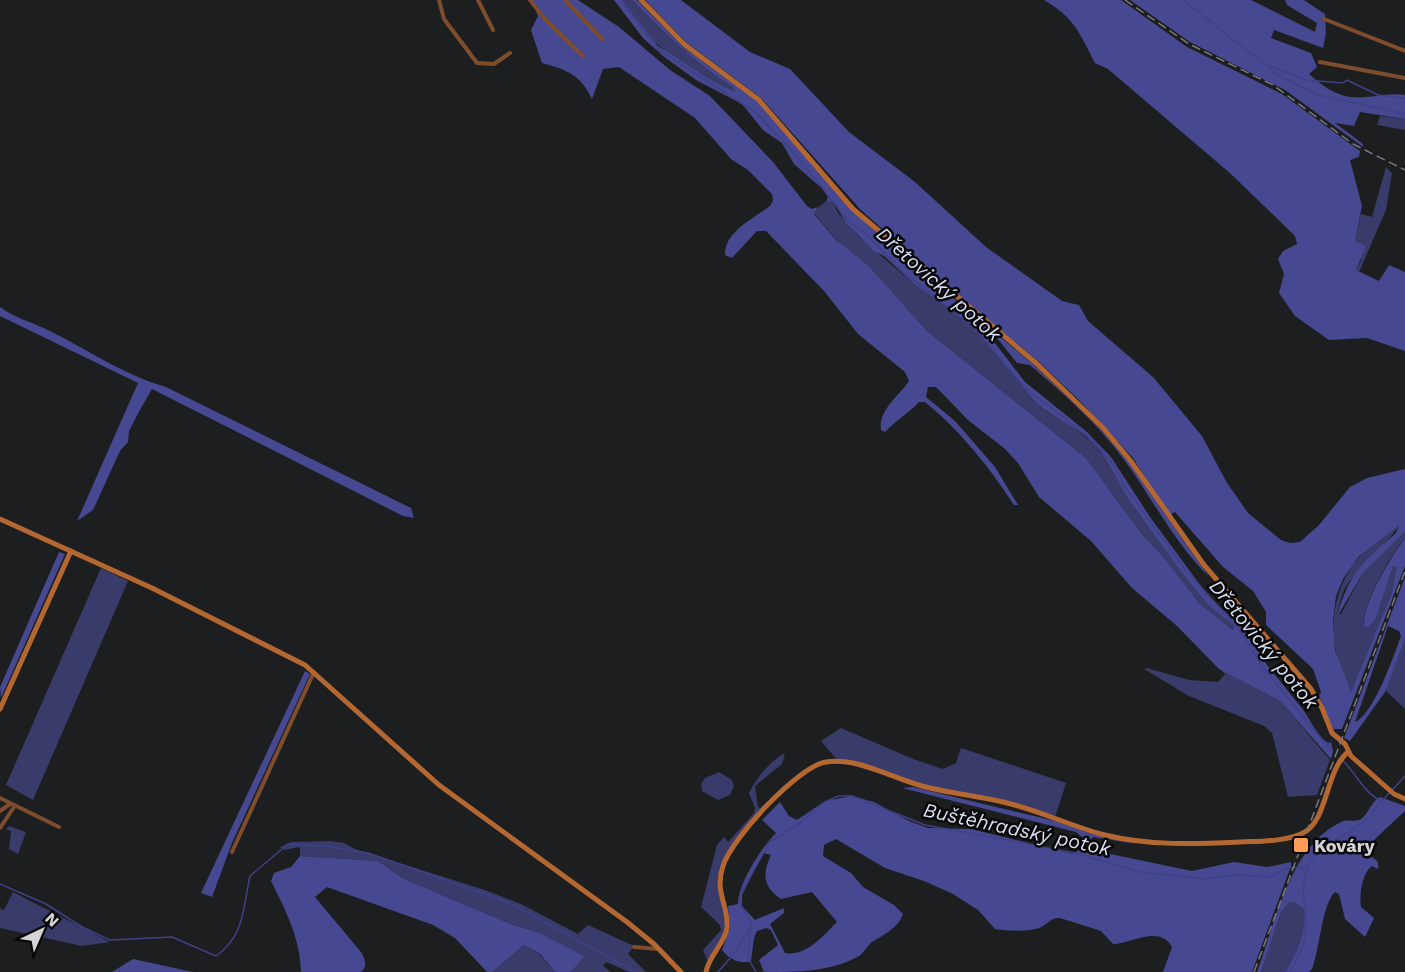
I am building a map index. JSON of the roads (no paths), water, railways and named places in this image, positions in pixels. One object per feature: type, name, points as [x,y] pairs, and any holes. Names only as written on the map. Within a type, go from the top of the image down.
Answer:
[{"type":"street","points":[[439,0],[444,19],[477,63],[494,64],[510,53]]},
{"type":"street","points":[[478,0],[493,30]]},
{"type":"street","points":[[530,0],[544,18],[584,56]]},
{"type":"street","points":[[565,0],[602,39]]},
{"type":"street","points":[[641,0],[685,45],[759,100],[853,209],[1036,363],[1103,428],[1131,460],[1171,521],[1209,571],[1311,689],[1332,733],[1345,744],[1348,752],[1393,793],[1405,800]]},
{"type":"street","points":[[1324,18],[1405,51]]},
{"type":"street","points":[[1320,62],[1405,78]]},
{"type":"street","points":[[0,519],[289,655],[314,672],[439,785],[627,922],[660,949],[681,972]]},
{"type":"street","points":[[0,709],[71,551]]},
{"type":"street","points":[[232,852],[314,672]]},
{"type":"street","points":[[706,972],[708,962],[727,930],[719,894],[720,878],[730,849],[763,810],[786,788],[824,762],[853,764],[922,786],[1009,803],[1107,836],[1154,842],[1207,844],[1272,840],[1307,831],[1317,818],[1336,765],[1348,752]]},
{"type":"street","points":[[0,798],[12,806],[59,827]]},
{"type":"street","points":[[0,811],[12,806]]},
{"type":"street","points":[[0,828],[12,806]]},
{"type":"street","points":[[634,947],[660,949]]},
{"type":"waterway","name":"Dřetovický potok","points":[[621,0],[659,50],[755,112],[796,155],[850,223],[864,232],[900,269],[979,333],[1023,386],[1095,442],[1116,468],[1123,484],[1185,569],[1241,632],[1261,665],[1331,750]]},
{"type":"waterway","points":[[1183,0],[1282,78],[1319,95],[1405,114]]},
{"type":"waterway","points":[[1270,66],[1306,80],[1343,83],[1347,80],[1378,95],[1405,98]]},
{"type":"waterway","name":"Dřetovický potok","points":[[1343,761],[1365,788],[1380,800]]},
{"type":"waterway","points":[[1371,813],[1405,776]]},
{"type":"waterway","name":"Buštěhradský potok","points":[[756,972],[748,958],[751,922],[740,904],[740,894],[770,842],[804,820],[823,803],[838,796],[852,796],[925,825],[1075,853],[1140,872],[1205,879],[1235,875],[1270,877],[1286,868],[1308,867]]},
{"type":"waterway","points":[[1290,972],[1300,953],[1304,938],[1304,883],[1308,867],[1319,852],[1368,817]]},
{"type":"waterway","name":"Buštěhradský potok","points":[[0,884],[46,904],[82,927],[110,940],[172,937],[216,956],[226,948],[238,930],[250,876],[288,844],[325,846],[368,853],[516,906],[635,972]]},
{"type":"waterway","points":[[718,972],[732,956],[751,927]]},
{"type":"railway","points":[[1125,0],[1189,44],[1273,85],[1353,144],[1405,170]]},
{"type":"railway","points":[[1254,972],[1405,571]]},
{"type":"place","name":"Kováry","points":[[1301,845]]}]
